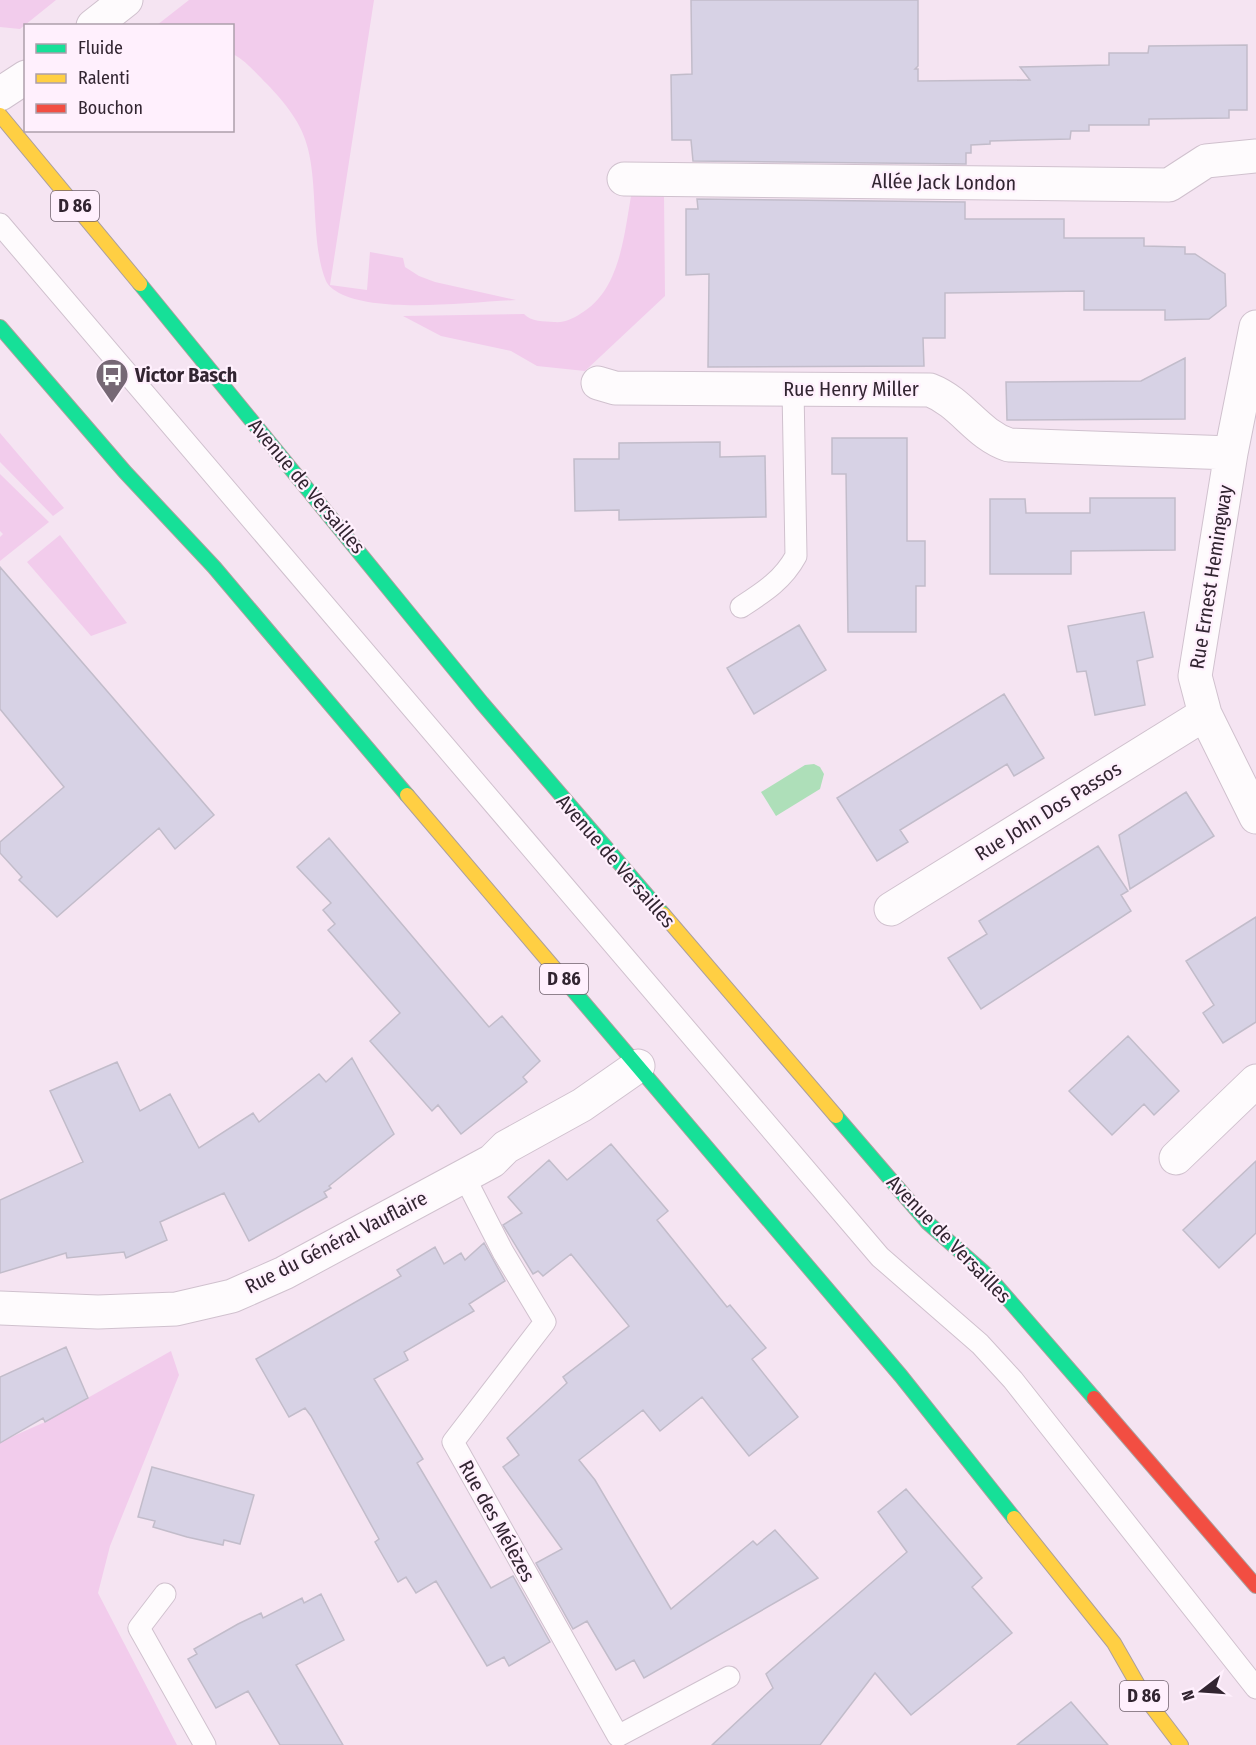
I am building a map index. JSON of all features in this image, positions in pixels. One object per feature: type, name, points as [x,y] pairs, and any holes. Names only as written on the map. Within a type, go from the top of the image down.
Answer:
[{"type":"main road","name":"Avenue de Versailles","points":[[0,115],[538,770],[928,1223],[988,1276],[1256,1586]]},
{"type":"main road","name":"D 86","points":[[0,327],[125,472],[214,567],[909,1385],[1114,1643],[1146,1699],[1181,1745]]},
{"type":"street","points":[[96,24],[126,0]]},
{"type":"street","points":[[0,94],[24,78]]},
{"type":"street","name":"Allée Jack London","points":[[624,179],[1169,185],[1206,160],[1256,156]]},
{"type":"street","name":"Rue Ernest Hemingway","points":[[1256,327],[1250,387],[1231,453],[1196,659],[1196,676],[1205,714],[1256,817]]},
{"type":"street","name":"Rue Henry Miller","points":[[598,382],[615,388],[930,390],[948,397],[981,430],[1008,445],[1231,453]]},
{"type":"street","name":"Rue John Dos Passos","points":[[891,909],[1205,714]]},
{"type":"street","name":"Rue du Général Vauflaire","points":[[0,1308],[98,1312],[176,1309],[232,1296],[284,1273],[492,1161],[506,1147],[582,1105],[638,1066]]},
{"type":"street","points":[[1176,1158],[1256,1081]]},
{"type":"lane","points":[[0,224],[880,1257],[980,1344],[1013,1380],[1256,1688]]},
{"type":"lane","points":[[741,607],[770,588],[787,573],[796,556],[793,389]]},
{"type":"lane","name":"Rue des Mélèzes","points":[[464,1176],[503,1252],[545,1322],[453,1442],[618,1737],[729,1677]]},
{"type":"lane","points":[[165,1594],[139,1628],[205,1745]]},
{"type":"shaded area","points":[[0,0],[56,0],[20,29],[0,27]]},
{"type":"shaded area","points":[[189,0],[374,0],[330,285],[367,290],[370,252],[403,258],[405,267],[435,282],[516,300],[401,305],[356,299],[339,293],[330,286],[326,281],[321,267],[311,164],[302,131],[274,91],[247,64],[234,55],[234,24],[158,24]]},
{"type":"shaded area","points":[[632,191],[664,194],[665,296],[585,371],[537,366],[511,351],[441,336],[403,316],[524,314],[534,320],[558,322],[574,318],[594,304],[612,276],[623,242]]},
{"type":"shaded area","points":[[0,433],[64,508],[53,516],[0,462]]},
{"type":"shaded area","points":[[0,474],[49,522],[0,561],[0,537],[3,534],[0,531]]},
{"type":"shaded area","points":[[60,535],[127,623],[91,636],[27,562]]},
{"type":"shaded area","points":[[814,764],[820,767],[824,774],[820,789],[776,816],[761,792],[805,765]]},
{"type":"shaded area","points":[[171,1351],[179,1375],[110,1546],[98,1593],[177,1745],[0,1745],[0,1442],[45,1422]]},
{"type":"building","points":[[691,0],[918,0],[918,66],[915,69],[918,69],[918,81],[1030,80],[1020,67],[1109,65],[1109,53],[1148,53],[1149,46],[1247,45],[1247,110],[1229,110],[1229,118],[1149,119],[1149,125],[1089,125],[1089,131],[1071,131],[1070,139],[990,141],[990,144],[971,145],[971,153],[966,153],[966,164],[693,161],[691,140],[672,140],[671,75],[692,74]]},
{"type":"building","points":[[697,199],[965,202],[965,219],[1064,219],[1064,238],[1144,238],[1144,246],[1185,247],[1185,254],[1195,254],[1225,274],[1226,306],[1209,319],[1165,320],[1165,310],[1084,310],[1084,291],[945,293],[945,338],[923,338],[924,366],[708,367],[709,274],[686,275],[686,209],[698,209]]},
{"type":"building","points":[[1185,358],[1185,419],[1007,420],[1006,382],[1141,381]]},
{"type":"building","points":[[832,438],[907,438],[907,541],[925,541],[925,586],[916,586],[916,632],[848,632],[846,474],[832,474]]},
{"type":"building","points":[[720,442],[720,457],[765,456],[766,517],[619,520],[619,510],[575,511],[574,459],[619,459],[619,443]]},
{"type":"building","points":[[1090,498],[1175,498],[1175,550],[1071,551],[1071,574],[990,574],[990,499],[1025,499],[1026,513],[1090,513]]},
{"type":"building","points":[[0,567],[214,815],[175,849],[159,828],[57,917],[19,880],[22,877],[0,853],[0,842],[64,787],[0,709]]},
{"type":"building","points":[[1144,612],[1153,657],[1137,661],[1145,705],[1095,715],[1086,671],[1077,672],[1068,626]]},
{"type":"building","points":[[799,625],[826,670],[754,714],[727,668]]},
{"type":"building","points":[[1004,694],[1044,758],[1014,776],[1007,764],[900,830],[908,842],[877,861],[837,798]]},
{"type":"building","points":[[1186,792],[1214,836],[1130,889],[1119,835]]},
{"type":"building","points":[[329,838],[489,1027],[502,1016],[540,1061],[523,1077],[527,1082],[461,1134],[438,1105],[432,1111],[370,1041],[400,1013],[328,930],[335,924],[323,910],[331,903],[297,867]]},
{"type":"building","points":[[1098,846],[1128,891],[1121,895],[1131,911],[981,1009],[948,958],[987,934],[979,921]]},
{"type":"building","points":[[1256,917],[1256,1022],[1223,1043],[1203,1013],[1214,1005],[1186,961]]},
{"type":"building","points":[[1128,1036],[1179,1091],[1154,1115],[1144,1104],[1112,1135],[1069,1091]]},
{"type":"building","points":[[352,1058],[394,1134],[329,1186],[331,1188],[324,1192],[327,1197],[249,1241],[224,1193],[160,1222],[167,1240],[126,1258],[124,1252],[67,1258],[66,1253],[0,1273],[0,1200],[83,1162],[50,1091],[117,1062],[140,1111],[170,1094],[199,1148],[253,1113],[259,1122],[319,1074],[326,1082]]},
{"type":"building","points":[[611,1144],[668,1211],[657,1220],[727,1307],[730,1305],[766,1348],[752,1359],[798,1417],[749,1456],[702,1397],[660,1431],[643,1410],[579,1460],[595,1480],[671,1609],[753,1541],[757,1545],[775,1530],[818,1578],[644,1678],[634,1660],[616,1670],[587,1621],[573,1629],[536,1563],[562,1549],[503,1467],[519,1455],[507,1438],[567,1383],[563,1377],[629,1326],[571,1254],[543,1276],[538,1271],[533,1274],[503,1225],[522,1213],[508,1197],[549,1160],[567,1180]]},
{"type":"building","points":[[1256,1161],[1256,1233],[1219,1268],[1183,1230]]},
{"type":"building","points":[[484,1243],[505,1281],[469,1304],[474,1311],[404,1352],[408,1360],[374,1379],[423,1459],[417,1463],[491,1588],[513,1576],[550,1642],[509,1666],[504,1657],[487,1666],[436,1581],[416,1593],[406,1577],[398,1582],[375,1542],[379,1539],[311,1416],[305,1408],[289,1417],[256,1359],[401,1276],[397,1270],[435,1247],[444,1264],[461,1253],[465,1260]]},
{"type":"building","points":[[66,1347],[88,1398],[45,1422],[43,1418],[0,1443],[0,1377]]},
{"type":"building","points":[[152,1467],[254,1495],[240,1544],[224,1540],[223,1545],[187,1537],[153,1527],[155,1521],[138,1517]]},
{"type":"building","points":[[906,1489],[982,1578],[972,1587],[1012,1633],[911,1715],[875,1673],[820,1745],[712,1745],[773,1688],[766,1674],[907,1552],[878,1512]]},
{"type":"building","points":[[321,1594],[344,1640],[296,1665],[343,1745],[280,1745],[248,1691],[216,1708],[188,1659],[197,1654],[194,1649],[238,1624],[261,1613],[263,1618],[302,1598],[304,1603]]},
{"type":"building","points":[[1071,1702],[1108,1745],[1017,1745]]},
{"type":"traffic: fast","points":[[140,284],[482,703],[663,914]]},
{"type":"traffic: fast","points":[[0,327],[125,472],[214,567],[407,795]]},
{"type":"traffic: fast","points":[[555,969],[901,1376],[1014,1518]]},
{"type":"traffic: fast","points":[[836,1116],[928,1223],[988,1276],[1094,1398]]},
{"type":"traffic: slow","points":[[0,115],[140,284]]},
{"type":"traffic: slow","points":[[407,795],[555,969]]},
{"type":"traffic: slow","points":[[663,914],[836,1116]]},
{"type":"traffic: slow","points":[[1014,1518],[1114,1643],[1146,1699],[1181,1745]]},
{"type":"traffic: jam","points":[[1094,1398],[1256,1586]]},
{"type":"place","name":"Victor Basch","points":[[112,404]]}]
